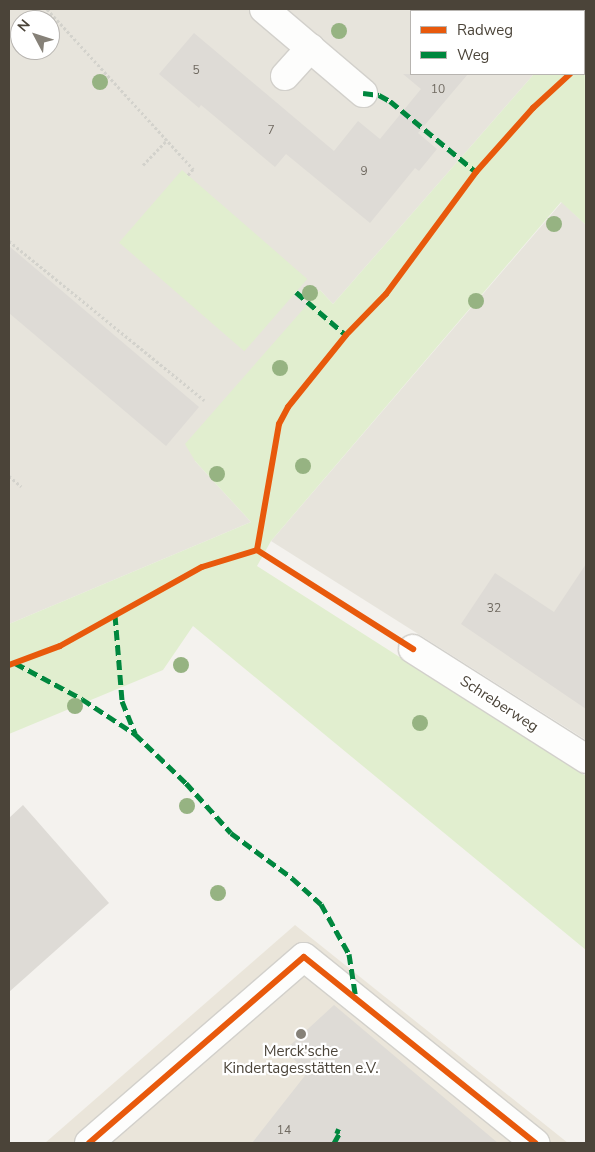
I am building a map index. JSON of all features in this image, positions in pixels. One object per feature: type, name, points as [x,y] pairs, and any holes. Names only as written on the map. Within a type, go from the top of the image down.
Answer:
[{"type":"street","points":[[264,9],[363,93]]},
{"type":"street","points":[[285,76],[310,48]]},
{"type":"street","name":"Schreberweg","points":[[413,649],[586,760]]},
{"type":"street","points":[[89,1143],[304,957],[535,1143]]},
{"type":"path","points":[[47,9],[193,169],[188,176]]},
{"type":"path","points":[[143,165],[167,140]]},
{"type":"path","points":[[9,241],[204,400]]},
{"type":"path","points":[[9,476],[21,486]]},
{"type":"shaded area","points":[[9,9],[586,9],[585,13],[585,10],[410,10],[410,75],[533,75],[333,304],[320,290],[195,461],[251,522],[9,624]]},
{"type":"shaded area","points":[[562,202],[586,225],[586,740],[271,541]]},
{"type":"shaded area","name":"Merck'sche Kindertagesstätten e.V.","points":[[295,925],[568,1143],[45,1143]]},
{"type":"green space","points":[[586,14],[586,225],[561,202],[271,541],[257,566],[586,776],[586,950],[193,626],[163,670],[9,734],[9,624],[251,522],[195,461],[185,444],[320,290],[333,304],[533,75],[585,75]]},
{"type":"green space","points":[[182,170],[307,279],[244,351],[119,242]]},
{"type":"building","points":[[194,33],[334,151],[358,121],[380,139],[421,89],[403,74],[467,75],[418,133],[437,149],[419,171],[415,168],[370,223],[286,154],[275,167],[201,105],[199,108],[159,74]]},
{"type":"building","points":[[9,246],[199,407],[166,446],[9,313]]},
{"type":"building","points":[[586,564],[586,709],[461,624],[495,573],[554,612]]},
{"type":"building","points":[[23,805],[109,903],[9,992],[9,818]]},
{"type":"building","points":[[334,1005],[498,1143],[252,1143],[307,1073],[285,1050]]},
{"type":"marked path","points":[[363,93],[379,95],[390,101],[476,172]]},
{"type":"marked path","points":[[296,292],[346,335]]},
{"type":"marked path","points":[[115,615],[122,701],[135,734]]},
{"type":"marked path","points":[[15,663],[82,699],[135,734],[186,783],[231,833],[292,878],[321,904],[349,954],[356,999]]},
{"type":"marked path","points":[[334,1143],[340,1132],[335,1130]]},
{"type":"cycle path","points":[[257,550],[279,424],[288,407],[346,335],[386,294],[476,172],[533,108],[569,75]]},
{"type":"cycle path","points":[[9,665],[60,646],[202,567],[257,550],[413,649]]},
{"type":"cycle path","points":[[89,1143],[304,957],[535,1143]]},
{"type":"place","name":"Merck'sche Kindertagesstätten e.V.","points":[[301,1034]]}]
